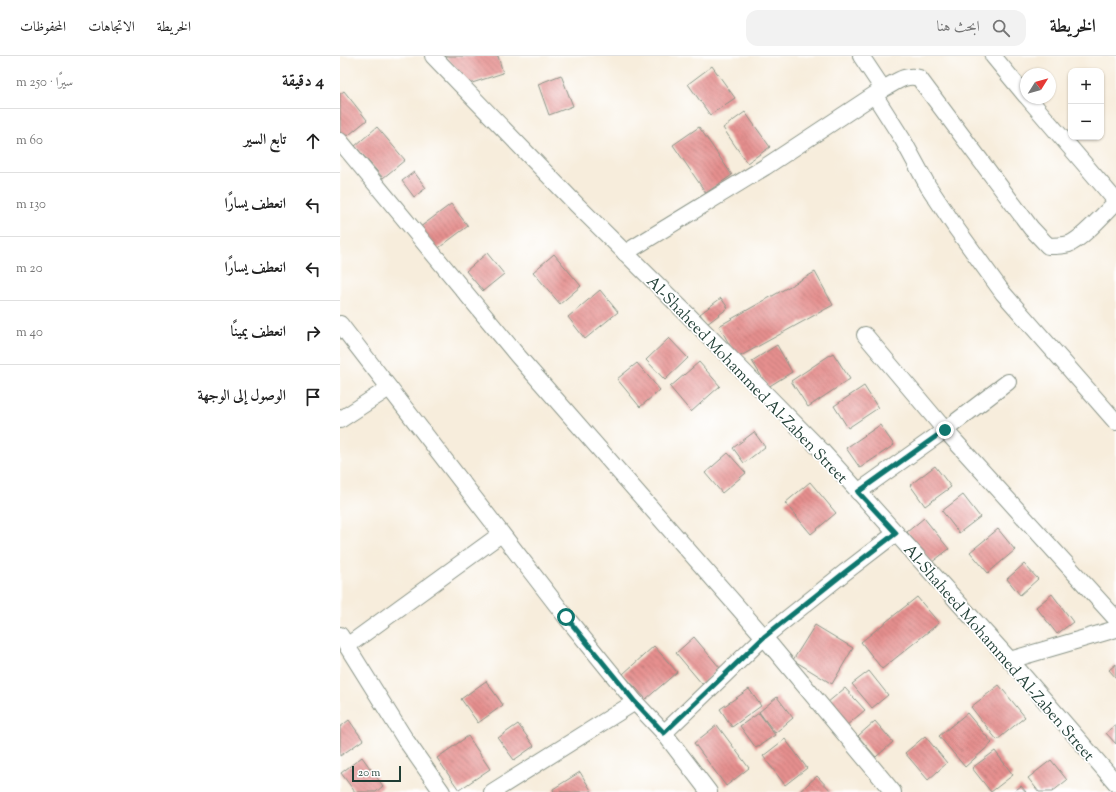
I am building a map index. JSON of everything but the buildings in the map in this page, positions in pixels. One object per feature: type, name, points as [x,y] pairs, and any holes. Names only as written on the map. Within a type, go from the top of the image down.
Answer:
[{"type":"street","name":"Al-Shaheed Mohammed Al-Zaben Street","points":[[433,56],[577,205],[822,451],[1010,660],[1116,783]]},
{"type":"street","points":[[861,56],[928,186],[956,228],[1003,293],[1116,422]]},
{"type":"street","points":[[993,56],[1020,89]]},
{"type":"street","points":[[625,253],[766,167],[879,92],[904,77],[913,75],[920,78],[1030,228],[1048,246],[1060,246],[1072,243],[1116,201],[1033,104]]},
{"type":"street","points":[[340,141],[517,355],[764,637],[893,792]]},
{"type":"street","points":[[340,324],[566,617],[635,702],[664,733],[709,792]]},
{"type":"street","points":[[864,335],[945,430],[1116,619]]},
{"type":"street","points":[[858,492],[945,430],[1008,382]]},
{"type":"street","points":[[340,420],[389,388]]},
{"type":"street","points":[[664,733],[764,637],[896,533]]},
{"type":"street","points":[[442,792],[405,739],[344,641],[501,534]]},
{"type":"street","points":[[1010,660],[1116,629]]},
{"type":"street","points":[[492,792],[635,702]]},
{"type":"route","points":[[566,617],[635,702],[664,733],[764,637],[896,533],[858,492],[945,430]]}]
